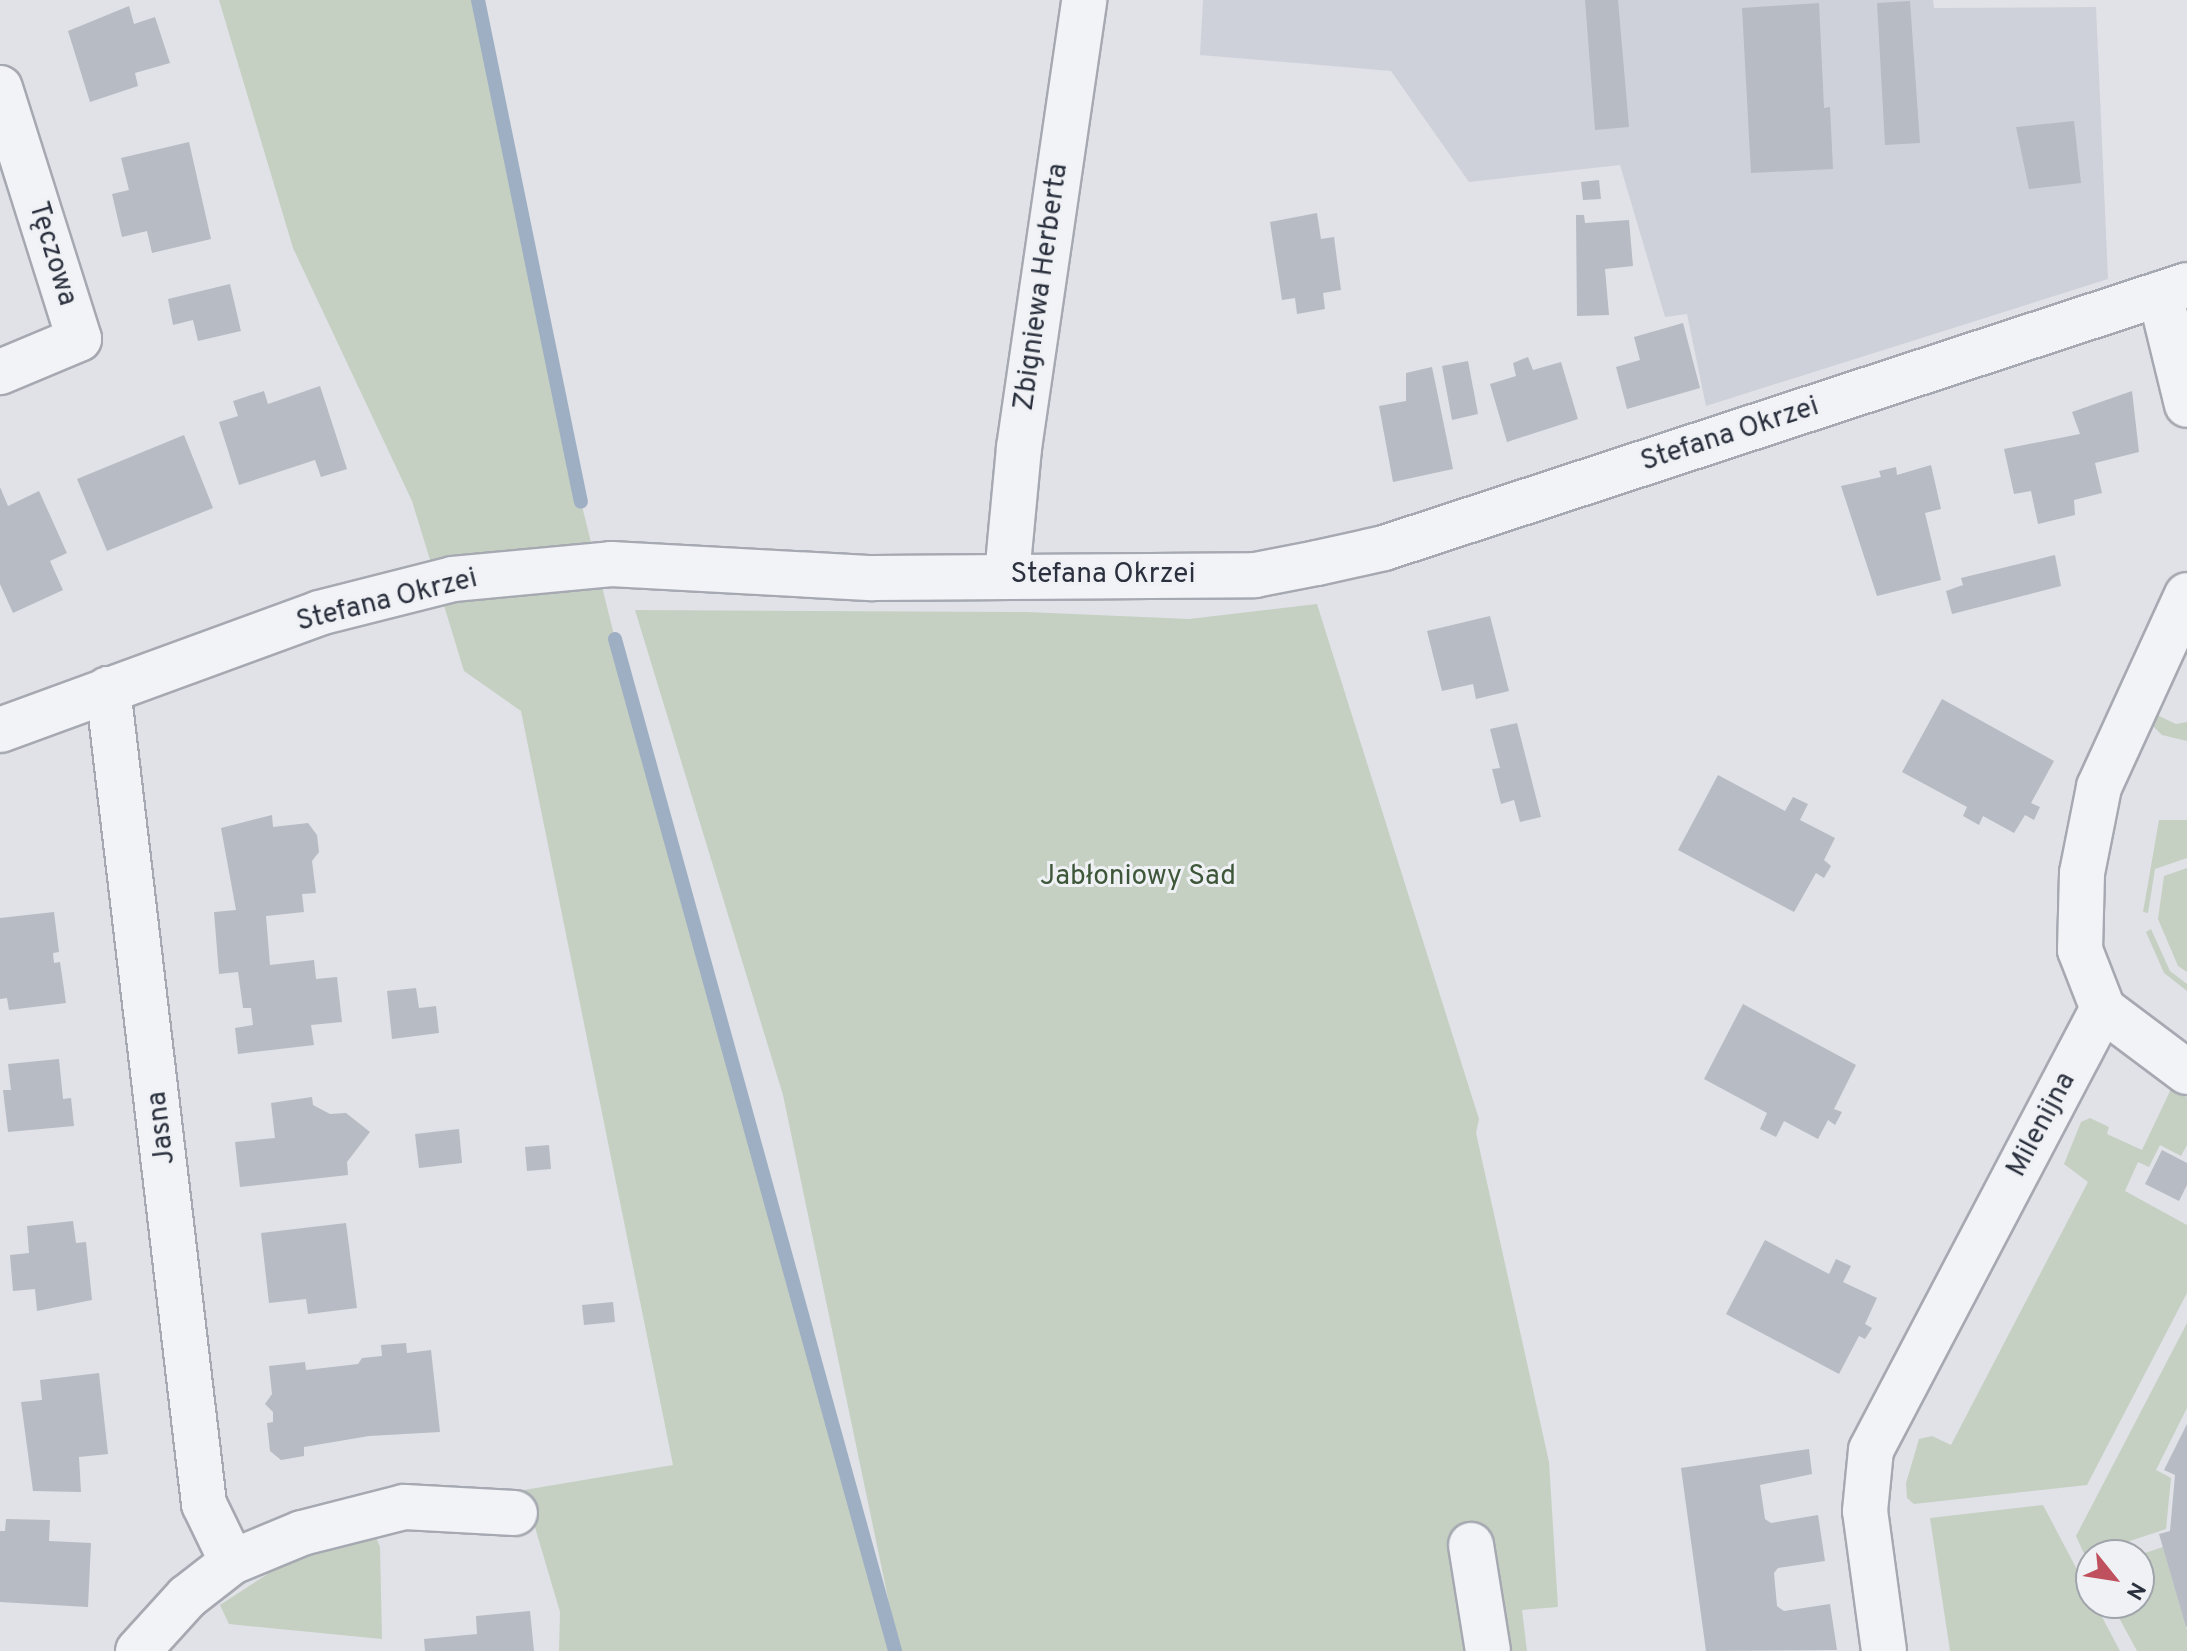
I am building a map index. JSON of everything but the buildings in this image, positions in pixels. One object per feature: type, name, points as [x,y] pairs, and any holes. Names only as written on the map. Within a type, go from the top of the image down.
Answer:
[{"type":"street","name":"Zbigniewa Herberta","points":[[1007,575],[1019,448],[1084,0]]},
{"type":"street","name":"Tęczowa","points":[[0,88],[79,339],[0,372]]},
{"type":"street","name":"Stefana Okrzei","points":[[0,730],[319,613],[453,579],[611,564],[873,578],[1255,575],[1384,548],[2173,290]]},
{"type":"street","points":[[2173,290],[2187,405]]},
{"type":"street","points":[[2187,595],[2099,787],[2082,873],[2080,950],[2103,1009],[2187,1072]]},
{"type":"street","name":"Jasna","points":[[108,689],[204,1504],[232,1562]]},
{"type":"street","name":"Milenijna","points":[[1884,1651],[1865,1511],[1871,1450],[2103,1009]]},
{"type":"street","points":[[138,1651],[187,1597],[232,1562],[302,1533],[404,1507],[515,1513]]},
{"type":"street","points":[[1471,1545],[1488,1651]]},
{"type":"shaded area","points":[[1203,0],[1933,0],[1934,8],[2096,7],[2108,279],[1706,406],[1687,314],[1665,317],[1620,165],[1469,182],[1391,71],[1200,55]]},
{"type":"green space","points":[[219,0],[478,0],[581,502],[615,639],[895,1651],[559,1651],[560,1612],[524,1490],[673,1465],[521,711],[464,671],[412,501],[293,248]]},
{"type":"green space","name":"Jabłoniowy Sad","points":[[1317,604],[1479,1119],[1476,1133],[1549,1462],[1558,1607],[1522,1610],[1527,1651],[899,1651],[783,1095],[635,610],[1027,612],[1189,619]]},
{"type":"green space","points":[[2155,714],[2176,724],[2187,722],[2187,741],[2162,735],[2153,726]]},
{"type":"green space","points":[[2159,820],[2187,820],[2187,858],[2155,869],[2148,913],[2143,912]]},
{"type":"green space","points":[[2187,868],[2187,972],[2178,966],[2158,919],[2164,876]]},
{"type":"green space","points":[[2151,929],[2170,971],[2187,984],[2187,991],[2164,973],[2146,932]]},
{"type":"green space","points":[[2172,1087],[2187,1098],[2187,1145],[2181,1156],[2160,1145],[2149,1167],[2138,1162],[2125,1191],[2187,1225],[2187,1293],[2087,1485],[1914,1504],[1907,1498],[1906,1483],[1919,1439],[1932,1436],[1951,1445],[2088,1182],[2064,1164],[2081,1122],[2090,1118],[2109,1127],[2107,1134],[2142,1150]]},
{"type":"green space","points":[[2187,1323],[2187,1408],[2156,1470],[2171,1478],[2166,1529],[2136,1539],[2077,1539],[2076,1536]]},
{"type":"green space","points":[[2043,1505],[2075,1566],[2075,1619],[2103,1619],[2120,1651],[1950,1651],[1930,1518]]},
{"type":"green space","points":[[375,1535],[380,1547],[382,1639],[229,1624],[220,1605],[272,1571],[329,1547]]},
{"type":"green space","points":[[2163,1547],[2187,1630],[2187,1651],[2137,1651],[2120,1619],[2155,1619],[2155,1550]]},
{"type":"waterway","points":[[478,0],[581,502]]},
{"type":"waterway","points":[[615,639],[895,1651]]}]
